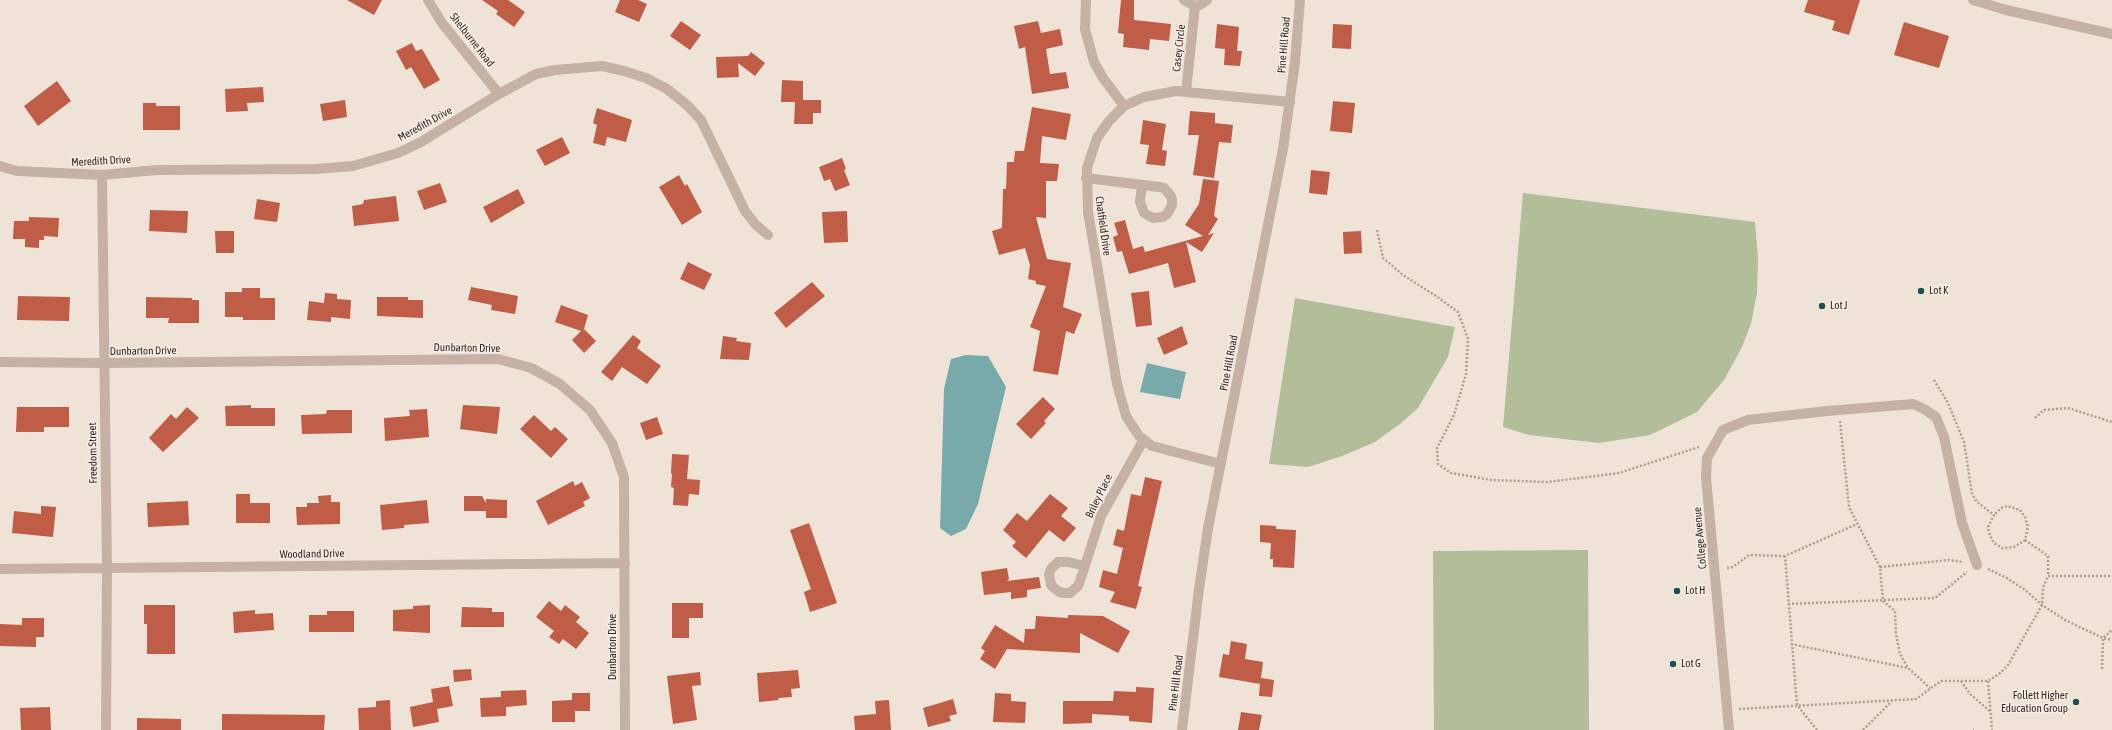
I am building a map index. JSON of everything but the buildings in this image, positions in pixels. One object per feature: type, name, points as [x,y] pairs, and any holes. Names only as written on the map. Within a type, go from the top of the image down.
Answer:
[{"type":"street","name":"Shelburne Road","points":[[428,0],[442,23],[499,94]]},
{"type":"street","points":[[1086,0],[1085,29],[1094,62],[1103,78],[1124,106]]},
{"type":"street","points":[[1184,0],[1195,6],[1200,5],[1207,0]]},
{"type":"street","name":"Pine Hill Road","points":[[1182,730],[1199,588],[1221,464],[1266,242],[1283,149],[1290,102],[1300,0]]},
{"type":"street","points":[[1973,0],[2021,14],[2112,34]]},
{"type":"street","name":"Casey Circle","points":[[1186,92],[1195,6]]},
{"type":"street","name":"Meredith Drive","points":[[0,166],[24,171],[102,175],[156,170],[316,169],[353,166],[391,155],[416,144],[499,94],[536,74],[555,70],[602,66],[624,70],[646,78],[667,88],[687,105],[701,120],[745,211],[756,225],[768,235]]},
{"type":"street","name":"Chatfield Drive","points":[[1221,464],[1164,450],[1144,441],[1132,427],[1126,416],[1117,384],[1088,212],[1086,178],[1089,158],[1097,138],[1116,113],[1124,106],[1134,101],[1156,94],[1186,92],[1290,102]]},
{"type":"street","name":"Freedom Street","points":[[102,175],[107,568],[106,730]]},
{"type":"street","points":[[1086,178],[1142,184]]},
{"type":"street","name":"Dunbarton Drive","points":[[0,362],[104,364],[498,359],[531,368],[560,384],[590,410],[612,443],[624,477],[626,730]]},
{"type":"street","name":"College Avenue","points":[[1729,730],[1706,477],[1707,458],[1714,442],[1722,430],[1748,420],[1839,410],[1913,404],[1924,409],[1936,418],[1944,437],[1962,523],[1977,565]]},
{"type":"street","name":"Briley Place","points":[[1085,566],[1101,516],[1144,441]]},
{"type":"street","name":"Woodland Drive","points":[[0,569],[625,563]]},
{"type":"path","points":[[1377,230],[1383,258],[1403,275],[1458,312],[1468,339],[1466,374],[1454,415],[1437,448],[1438,464],[1451,473],[1490,480],[1547,482],[1620,472],[1714,442]]},
{"type":"path","points":[[1934,380],[1948,403],[1964,442],[1972,494],[1977,502],[1994,515]]},
{"type":"path","points":[[2035,418],[2044,410],[2068,408],[2112,422]]},
{"type":"path","points":[[1839,410],[1848,507],[1880,567],[1883,601],[1895,611],[1896,634],[1900,654],[1908,668],[1930,688]]},
{"type":"path","points":[[2007,506],[2020,510],[2025,517],[2028,527],[2025,540],[2014,547],[2002,548],[1994,543],[1990,536],[1988,526],[1994,515],[2000,508],[2007,506]]},
{"type":"path","points":[[1715,572],[1733,567],[1749,555],[1785,556],[1857,524]]},
{"type":"path","points":[[1727,710],[1916,699],[1941,681],[1988,681],[1999,674],[2008,665],[2042,605],[2043,588],[2048,576],[2048,556],[2025,540]]},
{"type":"path","points":[[1785,556],[1797,705],[1817,730]]},
{"type":"path","points":[[1880,567],[1949,560],[1977,565],[2005,577],[2024,589],[2042,605],[2065,620],[2103,638],[2112,640]]},
{"type":"path","points":[[1788,604],[1934,598],[1977,565]]},
{"type":"path","points":[[2048,576],[2112,576]]},
{"type":"path","points":[[2102,668],[2103,638],[2112,630]]},
{"type":"path","points":[[1791,644],[1908,668]]},
{"type":"path","points":[[1961,681],[1970,694],[1991,712]]},
{"type":"path","points":[[1988,681],[1992,730]]},
{"type":"path","points":[[1863,730],[1892,700]]},
{"type":"green space","points":[[1523,193],[1755,222],[1758,259],[1757,293],[1751,324],[1742,347],[1724,380],[1697,412],[1650,435],[1599,443],[1529,435],[1503,427]]},
{"type":"green space","points":[[1295,298],[1455,327],[1448,357],[1418,408],[1400,424],[1375,442],[1342,456],[1308,467],[1269,464]]},
{"type":"green space","points":[[1588,550],[1589,730],[1434,730],[1433,551]]},
{"type":"water","points":[[966,355],[988,356],[1006,387],[978,504],[966,529],[951,536],[940,528],[944,389],[951,359]]},
{"type":"water","points":[[1147,363],[1186,372],[1180,399],[1140,392]]},
{"type":"place","name":"Lot K","points":[[1921,291]]},
{"type":"place","name":"Lot J","points":[[1822,306]]},
{"type":"place","name":"Lot H","points":[[1677,591]]},
{"type":"place","name":"Lot G","points":[[1673,664]]},
{"type":"place","name":"Follett Higher Education Group","points":[[2076,702]]}]
